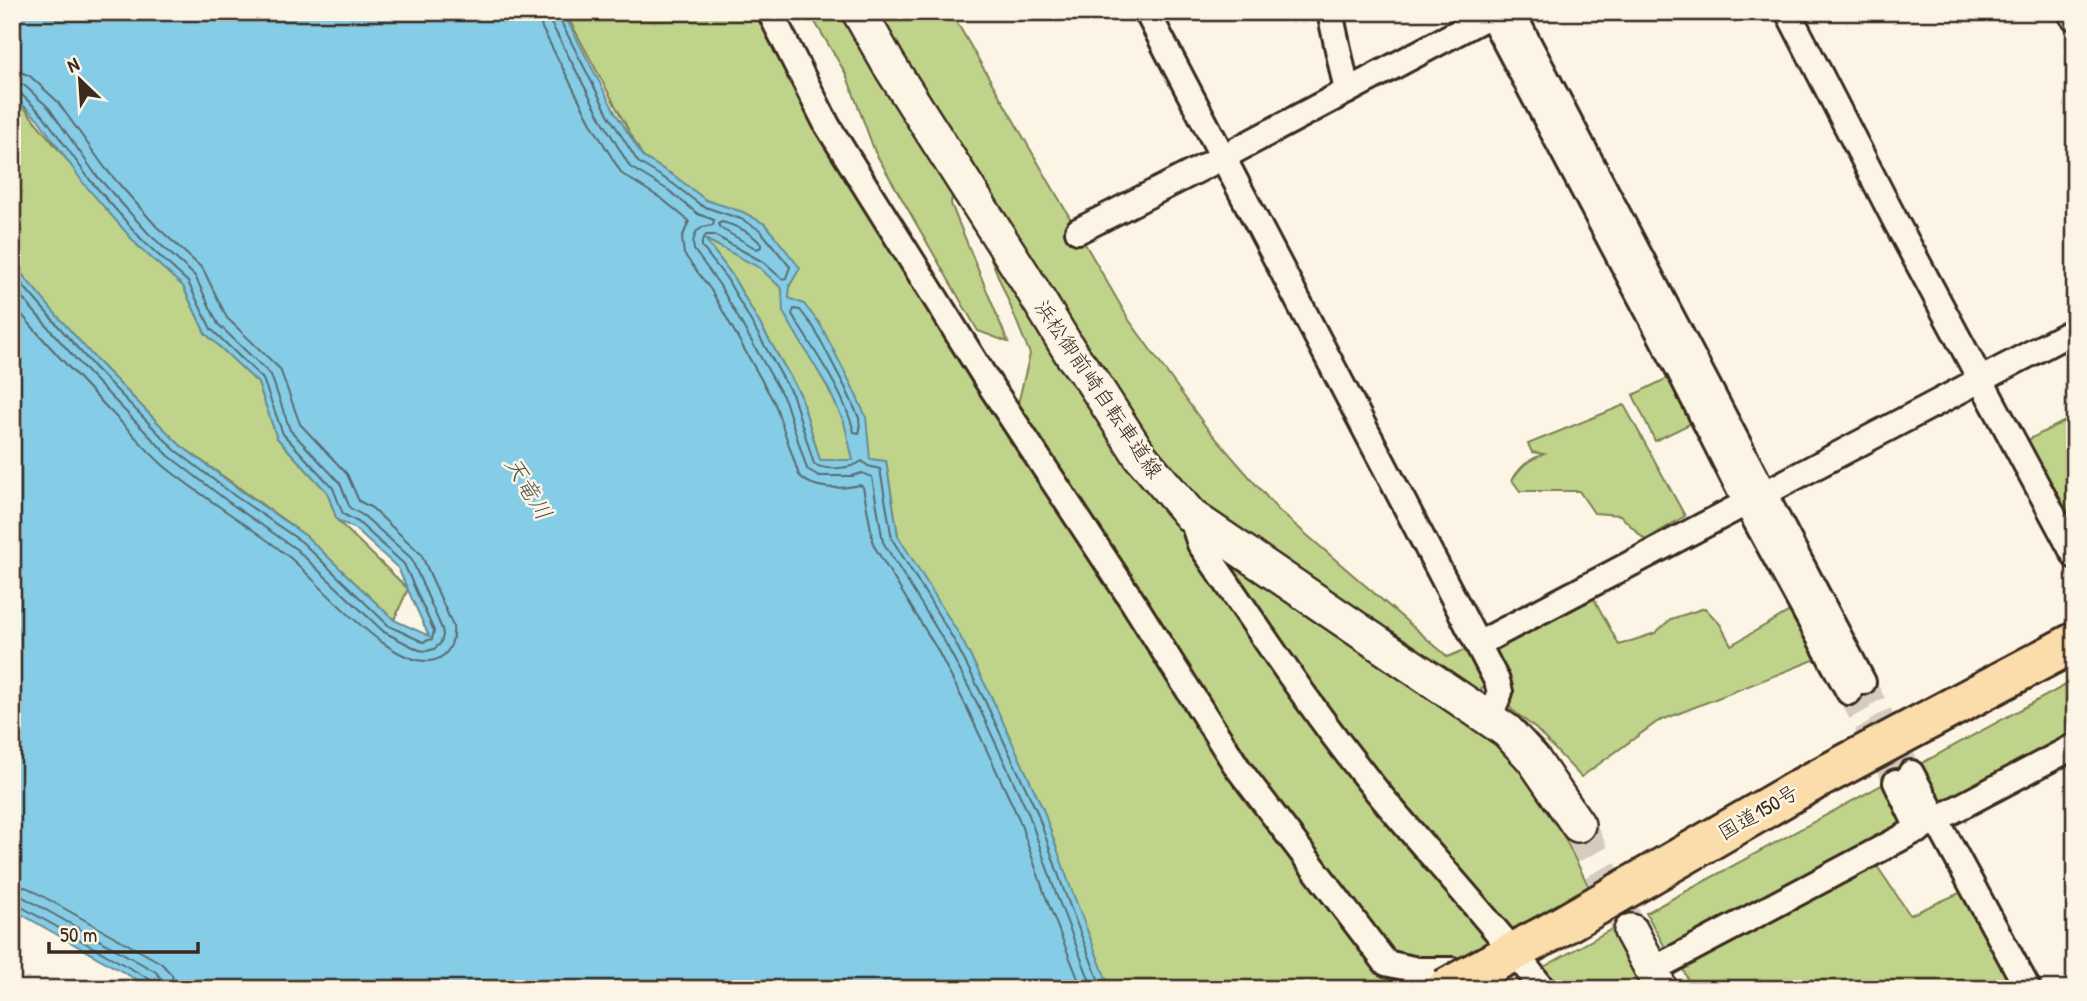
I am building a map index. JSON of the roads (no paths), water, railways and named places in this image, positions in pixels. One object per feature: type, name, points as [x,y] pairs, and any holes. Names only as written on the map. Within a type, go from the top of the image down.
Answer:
[{"type":"highway","name":"国道150号","points":[[1445,989],[1488,969],[1797,790],[2075,642]]},
{"type":"main road","name":"浜松御前崎自転車道線","points":[[859,12],[888,63],[1072,355],[1141,457],[1191,516],[1507,731],[1533,759],[1578,825]]},
{"type":"main road","points":[[1631,932],[1656,979]]},
{"type":"street","points":[[770,12],[827,125],[986,379],[1131,599],[1237,767],[1386,963],[1417,970],[1488,969],[1543,989]]},
{"type":"street","points":[[1147,12],[1497,681],[1500,692],[1489,718]]},
{"type":"street","points":[[1330,12],[1347,91]]},
{"type":"street","points":[[1788,12],[1897,224],[2075,556]]},
{"type":"street","points":[[1078,231],[1500,13],[1612,247],[1680,372],[1755,498],[1856,687]]},
{"type":"street","points":[[1478,644],[2075,330]]},
{"type":"street","points":[[1191,516],[1200,544],[1312,706],[1374,788],[1488,969]]},
{"type":"street","points":[[1656,979],[1928,825],[2075,746]]},
{"type":"street","points":[[1904,777],[1928,825],[2028,989]]},
{"type":"water","name":"天竜川","points":[[12,12],[563,12],[615,112],[643,157],[706,200],[743,212],[765,224],[800,268],[790,285],[789,298],[804,304],[820,324],[851,384],[866,417],[870,459],[886,461],[898,536],[960,636],[991,696],[1043,809],[1110,989],[153,989],[12,909],[12,262],[99,363],[180,445],[306,536],[394,620],[429,636],[398,568],[354,528],[337,520],[327,492],[277,438],[258,383],[205,333],[183,286],[138,246],[84,184],[38,119],[12,95]],"holes":[[[705,239],[760,268],[782,289],[783,312],[828,388],[844,422],[853,460],[820,460],[800,394],[732,275]]]},
{"type":"tunnel","points":[[1863,682],[1911,773]]},
{"type":"tunnel","points":[[1849,692],[1896,782]]},
{"type":"tunnel","points":[[1578,825],[1631,931]]}]
